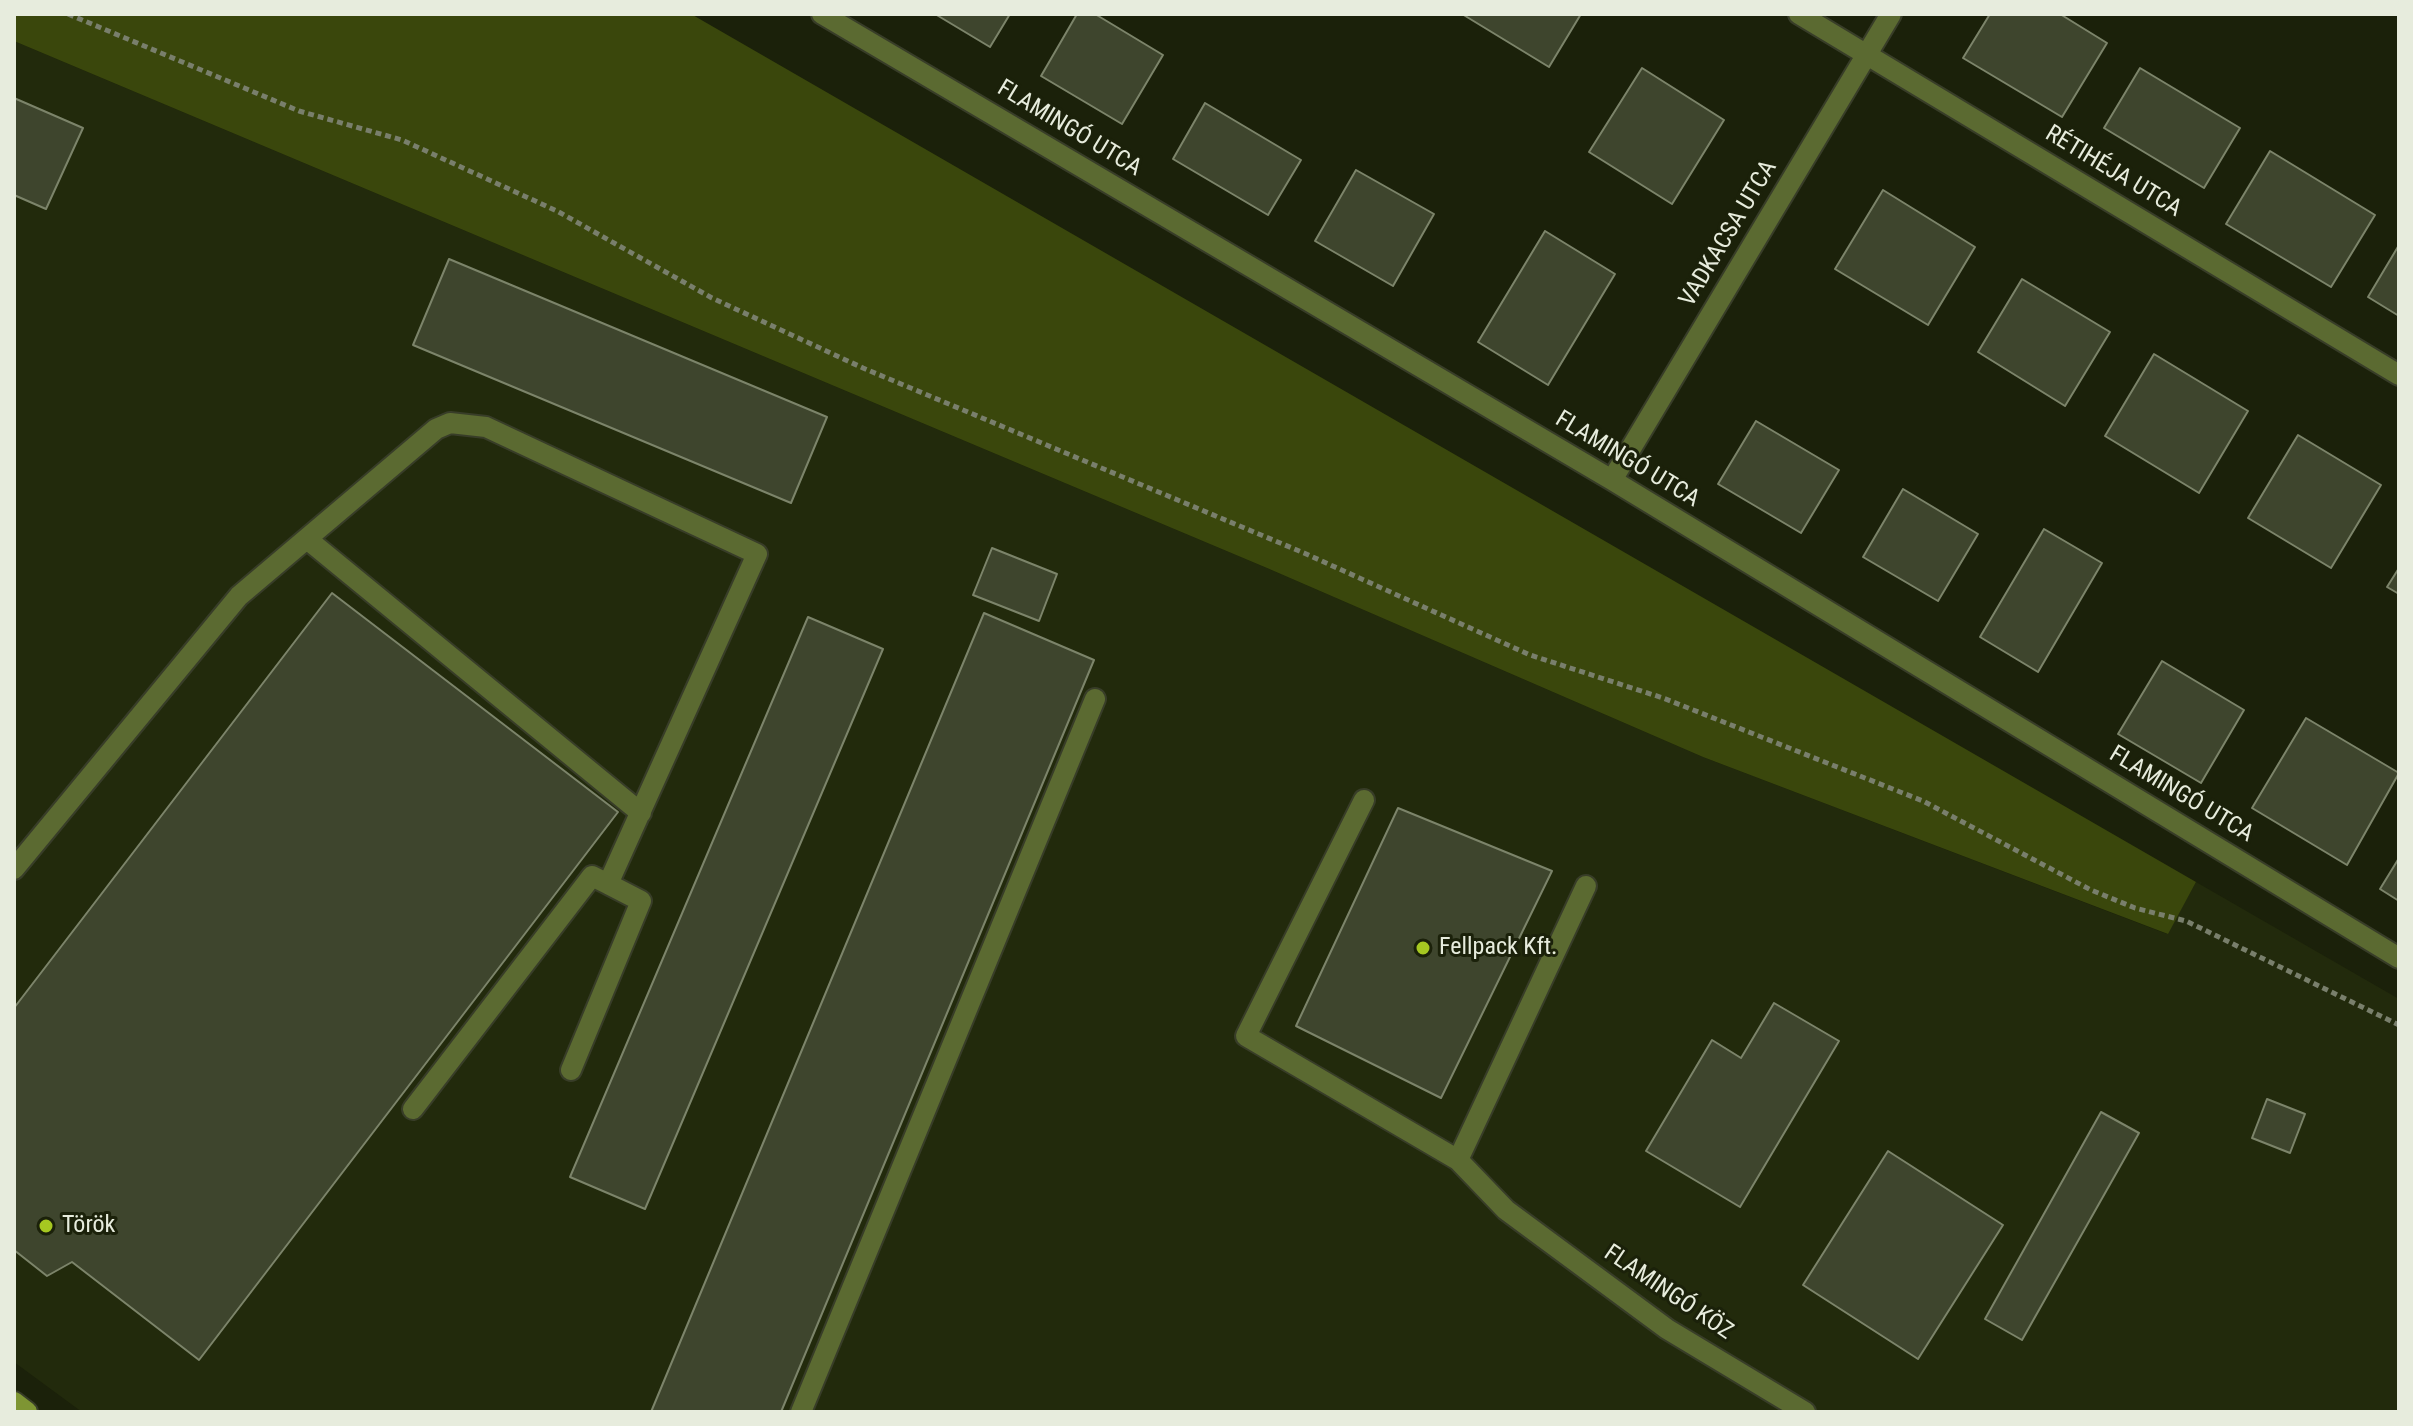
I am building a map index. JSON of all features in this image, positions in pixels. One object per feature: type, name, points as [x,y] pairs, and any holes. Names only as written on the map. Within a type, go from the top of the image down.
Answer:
[{"type":"street","name":"FLAMINGÓ UTCA","points":[[822,14],[1612,480],[2399,958]]},
{"type":"street","name":"RÉTIHÉJA UTCA","points":[[1799,14],[2399,375]]},
{"type":"street","name":"VADKACSA UTCA","points":[[1612,480],[1891,14]]},
{"type":"street","points":[[14,869],[239,596],[436,429],[450,423],[471,423],[757,554],[608,884]]},
{"type":"street","points":[[307,539],[641,813]]},
{"type":"street","points":[[801,1412],[1095,699]]},
{"type":"street","name":"FLAMINGÓ KÖZ","points":[[1364,800],[1246,1036],[1458,1160],[1506,1210],[1667,1329],[1805,1412]]},
{"type":"street","points":[[413,1109],[592,876],[641,901],[571,1070]]},
{"type":"street","points":[[1458,1160],[1586,886]]},
{"type":"street","points":[[14,1402],[27,1412]]},
{"type":"path","points":[[68,14],[299,111],[402,140],[557,211],[712,298],[863,368],[1304,553],[1530,655],[1663,698],[1923,801],[2091,890],[2135,908],[2186,921],[2399,1025]]},
{"type":"shaded area","points":[[14,41],[1267,568],[1703,757],[2167,934],[2196,882],[2399,999],[2399,1412],[82,1412],[14,1362]]},
{"type":"green space","points":[[14,14],[691,14],[2196,882],[2168,934],[1703,757],[1267,568],[14,41]]},
{"type":"building","points":[[935,14],[1010,14],[990,47]]},
{"type":"building","points":[[1077,14],[1095,14],[1163,55],[1122,124],[1041,76]]},
{"type":"building","points":[[1462,14],[1581,14],[1549,67]]},
{"type":"building","points":[[1990,14],[2060,14],[2107,43],[2062,117],[1963,58]]},
{"type":"building","points":[[1642,68],[1724,120],[1672,204],[1589,152]]},
{"type":"building","points":[[2140,68],[2240,128],[2204,188],[2104,128]]},
{"type":"building","points":[[14,98],[83,128],[46,209],[14,195]]},
{"type":"building","points":[[1205,103],[1301,160],[1268,215],[1173,159]]},
{"type":"building","points":[[2270,151],[2375,215],[2331,287],[2226,224]]},
{"type":"building","points":[[1356,170],[1434,214],[1393,286],[1315,241]]},
{"type":"building","points":[[1883,190],[1975,247],[1928,325],[1835,269]]},
{"type":"building","points":[[1545,231],[1615,274],[1548,385],[1478,342]]},
{"type":"building","points":[[2399,245],[2399,316],[2368,297]]},
{"type":"building","points":[[449,259],[827,417],[791,503],[413,345]]},
{"type":"building","points":[[2022,279],[2110,332],[2065,406],[1978,352]]},
{"type":"building","points":[[2154,354],[2248,411],[2199,493],[2105,436]]},
{"type":"building","points":[[1756,421],[1839,470],[1801,533],[1718,484]]},
{"type":"building","points":[[2298,435],[2381,485],[2331,568],[2248,518]]},
{"type":"building","points":[[1903,489],[1978,534],[1938,601],[1863,557]]},
{"type":"building","points":[[2044,529],[2102,563],[2038,672],[1980,637]]},
{"type":"building","points":[[992,548],[1057,574],[1039,621],[973,595]]},
{"type":"building","points":[[2399,568],[2399,594],[2387,587]]},
{"type":"building","points":[[332,593],[618,812],[199,1360],[72,1262],[47,1276],[14,1250],[14,1008]]},
{"type":"building","points":[[984,613],[1094,660],[781,1412],[651,1412]]},
{"type":"building","points":[[808,617],[883,649],[645,1209],[570,1177]]},
{"type":"building","points":[[2162,661],[2244,710],[2201,783],[2118,734]]},
{"type":"building","points":[[2306,718],[2399,773],[2347,865],[2252,808]]},
{"type":"building","name":"Fellpack Kft.","points":[[1398,808],[1552,871],[1441,1098],[1296,1026]]},
{"type":"building","points":[[2399,858],[2399,901],[2380,889]]},
{"type":"building","points":[[1774,1003],[1839,1041],[1740,1207],[1646,1151],[1712,1040],[1741,1058]]},
{"type":"building","points":[[2267,1099],[2305,1114],[2290,1153],[2252,1138]]},
{"type":"building","points":[[2101,1112],[2139,1133],[2022,1340],[1985,1319]]},
{"type":"building","points":[[1888,1151],[2003,1225],[1918,1359],[1803,1285]]},
{"type":"place","name":"Fellpack Kft.","points":[[1423,948]]},
{"type":"place","name":"Török","points":[[46,1226]]}]
